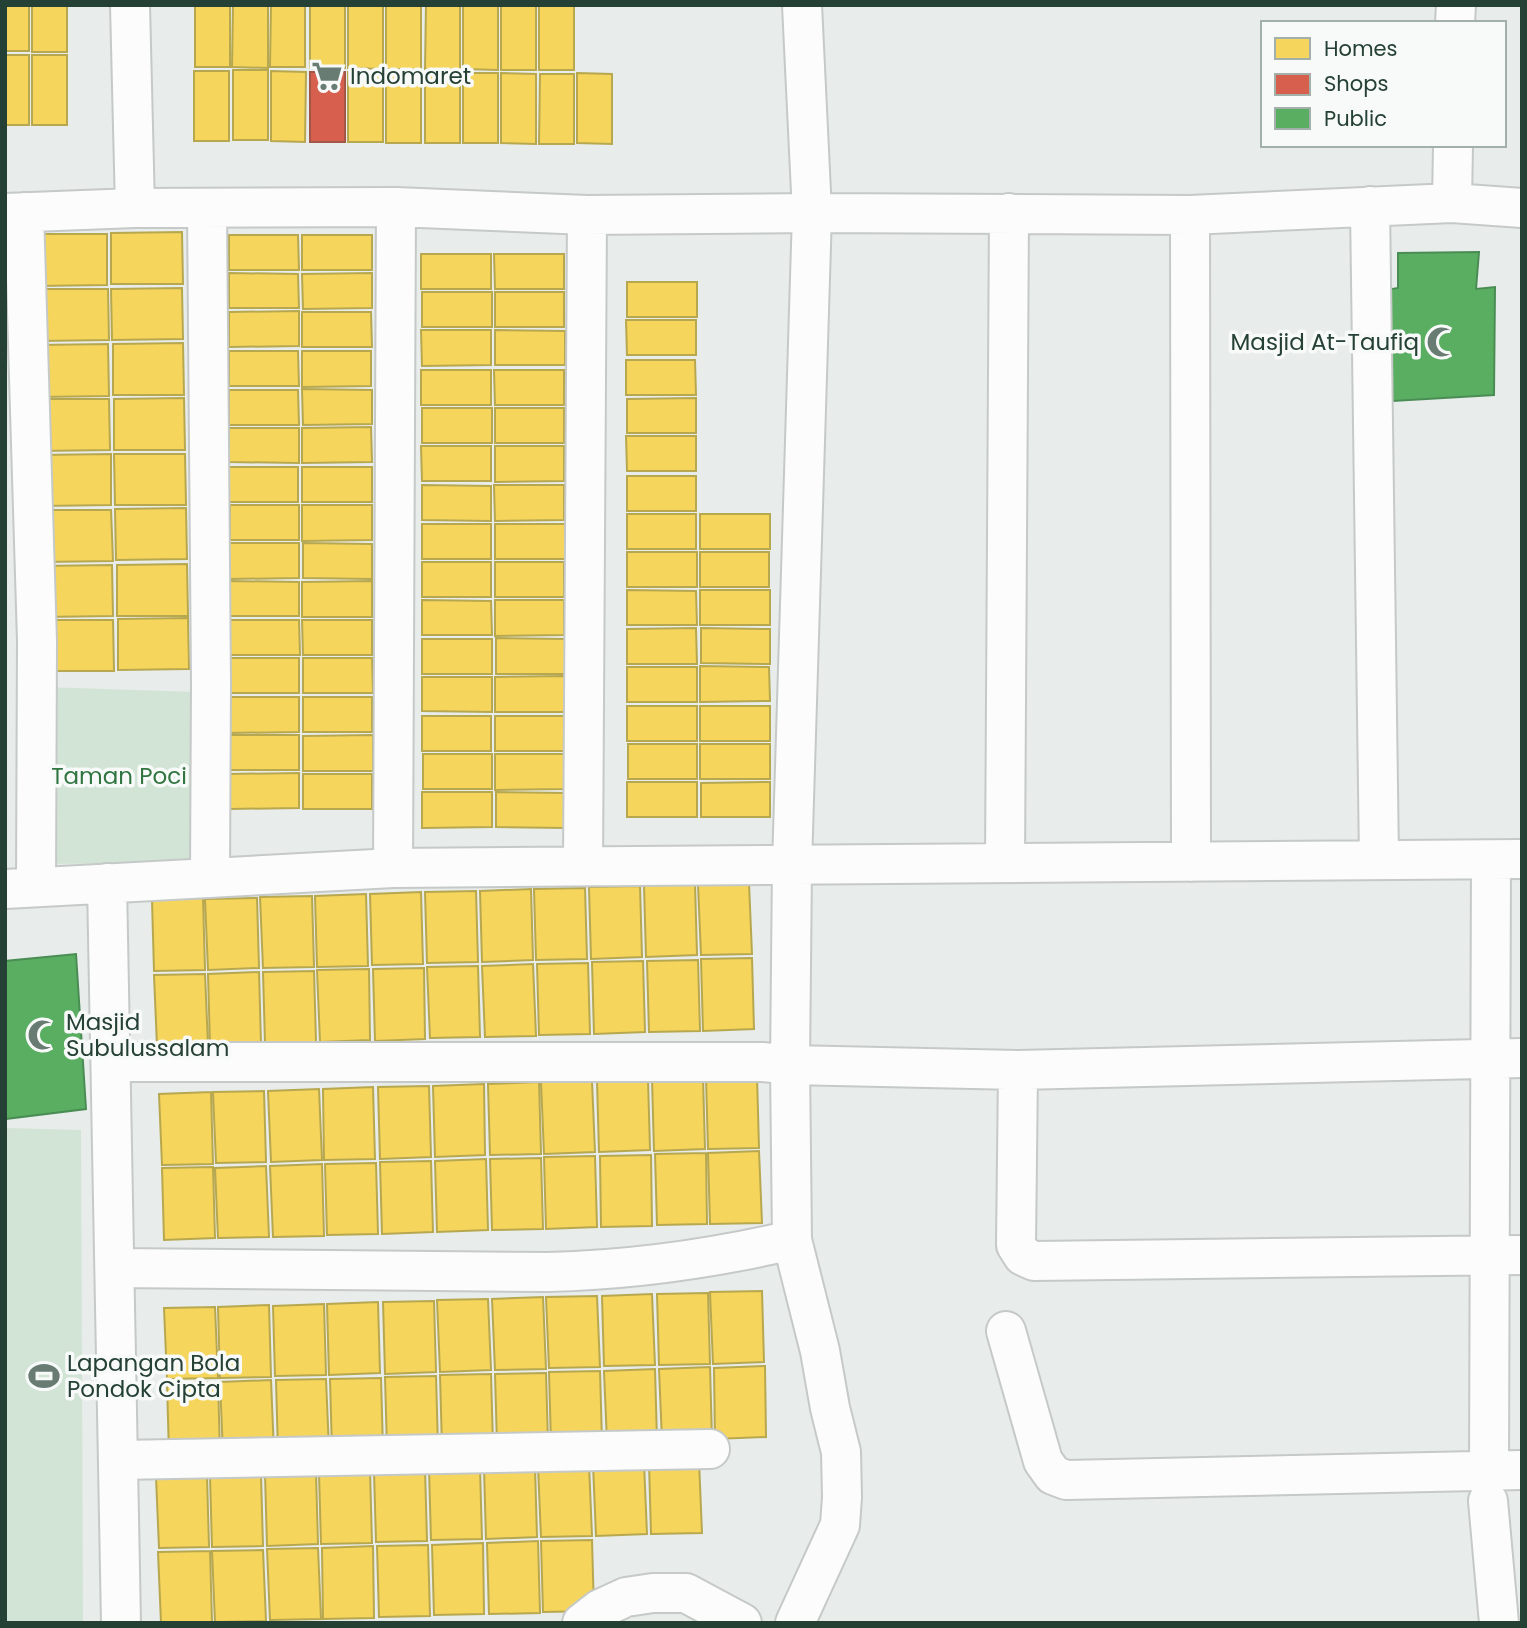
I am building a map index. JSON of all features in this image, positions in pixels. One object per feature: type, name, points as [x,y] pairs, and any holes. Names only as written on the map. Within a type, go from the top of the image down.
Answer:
[{"type":"street","points":[[130,5],[135,208]]},
{"type":"street","points":[[795,1623],[840,1525],[842,1497],[841,1452],[820,1351],[792,1240],[792,865],[812,213],[802,5]]},
{"type":"street","points":[[1452,203],[1453,147]]},
{"type":"street","points":[[1499,1623],[1499,1481],[1506,1255],[1507,860],[393,868],[20,888],[37,642],[15,213],[135,208],[396,207],[587,215],[1190,215],[1452,203],[1522,208]]},
{"type":"street","points":[[1370,206],[1379,860]]},
{"type":"street","points":[[393,868],[396,207]]},
{"type":"street","points":[[207,209],[210,877]]},
{"type":"street","points":[[1005,863],[1009,213]]},
{"type":"street","points":[[583,866],[587,215]]},
{"type":"street","points":[[1190,215],[1191,862]]},
{"type":"street","points":[[107,883],[121,1623]]},
{"type":"street","points":[[111,1062],[762,1062],[790,1065],[1018,1070],[1507,1058]]},
{"type":"street","points":[[1018,1070],[1016,1245],[1023,1256],[1034,1261],[1506,1255]]},
{"type":"street","points":[[116,1268],[534,1272],[612,1270],[672,1263],[792,1240]]},
{"type":"street","points":[[1006,1331],[1043,1461],[1053,1475],[1066,1480],[1499,1481]]},
{"type":"street","points":[[120,1460],[710,1450]]},
{"type":"street","points":[[582,1623],[600,1609],[626,1597],[653,1593],[685,1593],[742,1623]]},
{"type":"green space","name":"Taman Poci","points":[[41,687],[198,692],[196,860],[163,863],[41,864]]},
{"type":"green space","name":"Lapangan Bola Pondok Cipta","points":[[5,1128],[81,1130],[83,1623],[5,1623]]},
{"type":"building: Homes","points":[[5,5],[29,5],[29,51],[5,51]]},
{"type":"building: Homes","points":[[32,5],[67,5],[67,52],[32,52]]},
{"type":"building: Homes","points":[[195,5],[230,5],[230,67],[195,67]]},
{"type":"building: Homes","points":[[233,5],[268,5],[268,68],[232,67]]},
{"type":"building: Homes","points":[[271,5],[305,5],[305,67],[270,67]]},
{"type":"building: Homes","points":[[310,5],[345,5],[345,68],[310,68]]},
{"type":"building: Homes","points":[[348,5],[383,5],[383,69],[348,68]]},
{"type":"building: Homes","points":[[386,5],[421,5],[421,69],[386,69]]},
{"type":"building: Homes","points":[[426,5],[460,5],[460,69],[425,69]]},
{"type":"building: Homes","points":[[463,5],[498,5],[498,70],[463,69]]},
{"type":"building: Homes","points":[[501,5],[536,5],[536,70],[501,70]]},
{"type":"building: Homes","points":[[539,5],[574,5],[574,70],[539,70]]},
{"type":"building: Homes","points":[[5,55],[29,55],[29,125],[5,125]]},
{"type":"building: Homes","points":[[32,55],[67,55],[67,125],[32,125]]},
{"type":"building: Homes","points":[[233,70],[268,70],[268,140],[233,140]]},
{"type":"building: Homes","points":[[194,71],[229,71],[229,141],[194,141]]},
{"type":"building: Homes","points":[[271,71],[306,72],[305,142],[271,141]]},
{"type":"building: Homes","points":[[348,72],[383,72],[383,142],[348,142]]},
{"type":"building: Homes","points":[[386,73],[421,73],[421,143],[386,143]]},
{"type":"building: Homes","points":[[425,73],[460,73],[460,143],[425,143]]},
{"type":"building: Homes","points":[[463,73],[498,73],[498,143],[463,143]]},
{"type":"building: Homes","points":[[501,73],[536,74],[536,144],[501,143]]},
{"type":"building: Homes","points":[[577,73],[612,74],[612,144],[577,143]]},
{"type":"building: Homes","points":[[540,74],[574,74],[574,144],[539,144]]},
{"type":"building: Homes","points":[[182,232],[183,284],[111,284],[111,233]]},
{"type":"building: Homes","points":[[36,234],[107,234],[107,285],[37,286]]},
{"type":"building: Homes","points":[[229,235],[298,235],[299,270],[229,270]]},
{"type":"building: Homes","points":[[302,235],[372,235],[372,270],[302,270]]},
{"type":"building: Homes","points":[[421,254],[491,254],[491,289],[421,289]]},
{"type":"building: Homes","points":[[494,254],[564,254],[564,289],[495,289]]},
{"type":"building: Homes","points":[[229,273],[298,274],[299,308],[229,308]]},
{"type":"building: Homes","points":[[372,273],[372,308],[303,309],[302,274]]},
{"type":"building: Homes","points":[[627,282],[697,282],[697,317],[627,317]]},
{"type":"building: Homes","points":[[182,288],[183,339],[112,340],[111,289]]},
{"type":"building: Homes","points":[[37,289],[108,289],[109,340],[38,341]]},
{"type":"building: Homes","points":[[422,292],[492,292],[492,327],[422,327]]},
{"type":"building: Homes","points":[[495,292],[564,292],[564,327],[495,327]]},
{"type":"building: Homes","points":[[299,311],[299,346],[229,347],[229,312]]},
{"type":"building: Homes","points":[[302,312],[371,312],[372,347],[302,347]]},
{"type":"building: Homes","points":[[626,320],[696,320],[696,355],[627,355]]},
{"type":"building: Homes","points":[[421,330],[491,330],[491,365],[422,366]]},
{"type":"building: Homes","points":[[495,330],[565,331],[565,365],[495,365]]},
{"type":"building: Homes","points":[[183,343],[184,395],[113,395],[113,344]]},
{"type":"building: Homes","points":[[108,344],[109,396],[38,397],[38,345]]},
{"type":"building: Homes","points":[[229,351],[298,351],[299,386],[229,386]]},
{"type":"building: Homes","points":[[302,351],[371,351],[371,386],[302,387]]},
{"type":"building: Homes","points":[[626,360],[695,360],[696,395],[626,395]]},
{"type":"building: Homes","points":[[421,370],[491,370],[491,405],[421,405]]},
{"type":"building: Homes","points":[[494,370],[564,370],[564,405],[495,405]]},
{"type":"building: Homes","points":[[302,389],[372,390],[372,424],[303,425]]},
{"type":"building: Homes","points":[[229,390],[298,390],[299,425],[229,425]]},
{"type":"building: Homes","points":[[184,398],[185,450],[114,450],[114,399]]},
{"type":"building: Homes","points":[[696,398],[696,433],[627,433],[627,399]]},
{"type":"building: Homes","points":[[39,399],[109,399],[110,450],[39,451]]},
{"type":"building: Homes","points":[[422,408],[492,408],[492,443],[422,443]]},
{"type":"building: Homes","points":[[495,408],[564,408],[564,443],[495,443]]},
{"type":"building: Homes","points":[[371,427],[372,462],[302,463],[302,428]]},
{"type":"building: Homes","points":[[229,428],[299,428],[299,463],[229,462]]},
{"type":"building: Homes","points":[[626,436],[696,436],[696,471],[627,471]]},
{"type":"building: Homes","points":[[421,446],[491,446],[491,481],[422,481]]},
{"type":"building: Homes","points":[[495,446],[564,446],[564,481],[495,482]]},
{"type":"building: Homes","points":[[111,454],[111,505],[40,506],[40,455]]},
{"type":"building: Homes","points":[[114,454],[185,454],[186,505],[115,505]]},
{"type":"building: Homes","points":[[229,467],[298,467],[298,502],[229,502]]},
{"type":"building: Homes","points":[[302,467],[372,467],[372,502],[302,502]]},
{"type":"building: Homes","points":[[627,476],[696,476],[696,511],[627,511]]},
{"type":"building: Homes","points":[[422,485],[491,486],[491,521],[422,520]]},
{"type":"building: Homes","points":[[494,485],[564,485],[564,520],[495,521]]},
{"type":"building: Homes","points":[[230,505],[299,505],[299,540],[230,540]]},
{"type":"building: Homes","points":[[302,505],[372,505],[372,540],[302,541]]},
{"type":"building: Homes","points":[[186,508],[187,559],[116,560],[115,509]]},
{"type":"building: Homes","points":[[41,510],[111,510],[113,561],[42,562]]},
{"type":"building: Homes","points":[[627,514],[696,514],[696,549],[627,549]]},
{"type":"building: Homes","points":[[700,514],[770,514],[770,549],[700,549]]},
{"type":"building: Homes","points":[[422,524],[491,524],[491,559],[422,559]]},
{"type":"building: Homes","points":[[495,524],[565,524],[565,559],[495,559]]},
{"type":"building: Homes","points":[[229,543],[299,543],[299,578],[229,579]]},
{"type":"building: Homes","points":[[303,543],[372,544],[372,579],[303,578]]},
{"type":"building: Homes","points":[[627,552],[697,552],[697,587],[627,587]]},
{"type":"building: Homes","points":[[700,552],[769,552],[769,587],[700,587]]},
{"type":"building: Homes","points":[[422,562],[491,562],[491,597],[422,597]]},
{"type":"building: Homes","points":[[495,562],[564,562],[564,597],[495,597]]},
{"type":"building: Homes","points":[[187,564],[188,616],[117,616],[117,565]]},
{"type":"building: Homes","points":[[112,565],[113,616],[42,617],[41,566]]},
{"type":"building: Homes","points":[[229,581],[299,582],[299,616],[229,616]]},
{"type":"building: Homes","points":[[372,581],[372,617],[302,617],[302,582]]},
{"type":"building: Homes","points":[[627,590],[696,591],[697,625],[627,625]]},
{"type":"building: Homes","points":[[700,590],[770,590],[770,625],[700,625]]},
{"type":"building: Homes","points":[[422,600],[491,601],[492,635],[422,635]]},
{"type":"building: Homes","points":[[495,600],[564,600],[564,635],[495,636]]},
{"type":"building: Homes","points":[[188,618],[189,669],[118,670],[118,619]]},
{"type":"building: Homes","points":[[42,620],[113,620],[114,671],[43,671]]},
{"type":"building: Homes","points":[[230,620],[299,620],[300,655],[230,655]]},
{"type":"building: Homes","points":[[302,620],[372,620],[372,655],[303,655]]},
{"type":"building: Homes","points":[[696,628],[697,664],[627,664],[627,629]]},
{"type":"building: Homes","points":[[701,628],[770,629],[770,664],[701,663]]},
{"type":"building: Homes","points":[[496,638],[565,639],[565,674],[496,674]]},
{"type":"building: Homes","points":[[422,639],[492,639],[492,674],[422,674]]},
{"type":"building: Homes","points":[[229,658],[299,658],[299,693],[229,693]]},
{"type":"building: Homes","points":[[303,658],[372,658],[373,693],[303,693]]},
{"type":"building: Homes","points":[[700,666],[769,667],[770,701],[700,702]]},
{"type":"building: Homes","points":[[627,667],[697,667],[697,702],[627,702]]},
{"type":"building: Homes","points":[[565,676],[565,712],[495,712],[495,677]]},
{"type":"building: Homes","points":[[422,677],[492,677],[492,712],[422,711]]},
{"type":"building: Homes","points":[[229,697],[299,697],[299,732],[229,733]]},
{"type":"building: Homes","points":[[303,697],[372,697],[372,732],[303,732]]},
{"type":"building: Homes","points":[[627,706],[697,706],[697,741],[627,741]]},
{"type":"building: Homes","points":[[700,706],[770,706],[770,741],[700,741]]},
{"type":"building: Homes","points":[[422,716],[491,716],[491,751],[422,751]]},
{"type":"building: Homes","points":[[495,716],[565,716],[565,751],[495,751]]},
{"type":"building: Homes","points":[[230,735],[299,735],[299,770],[230,770]]},
{"type":"building: Homes","points":[[373,735],[373,771],[303,771],[303,736]]},
{"type":"building: Homes","points":[[628,744],[697,744],[697,779],[628,779]]},
{"type":"building: Homes","points":[[700,744],[770,744],[770,779],[700,779]]},
{"type":"building: Homes","points":[[423,754],[492,754],[492,789],[423,789]]},
{"type":"building: Homes","points":[[495,754],[565,754],[565,789],[495,790]]},
{"type":"building: Homes","points":[[299,773],[299,808],[230,809],[230,774]]},
{"type":"building: Homes","points":[[303,774],[372,774],[372,809],[303,809]]},
{"type":"building: Homes","points":[[627,782],[697,782],[697,817],[627,817]]},
{"type":"building: Homes","points":[[770,782],[770,817],[701,817],[701,783]]},
{"type":"building: Homes","points":[[422,792],[492,792],[492,827],[422,828]]},
{"type":"building: Homes","points":[[496,792],[565,793],[565,828],[496,827]]},
{"type":"building: Homes","points":[[749,883],[752,954],[701,955],[698,885]]},
{"type":"building: Homes","points":[[695,884],[697,955],[646,957],[644,885]]},
{"type":"building: Homes","points":[[640,886],[642,957],[591,959],[589,887]]},
{"type":"building: Homes","points":[[585,888],[587,959],[536,960],[534,889]]},
{"type":"building: Homes","points":[[531,889],[533,960],[482,962],[480,891]]},
{"type":"building: Homes","points":[[476,891],[478,962],[427,963],[425,892]]},
{"type":"building: Homes","points":[[421,892],[423,964],[372,965],[370,894]]},
{"type":"building: Homes","points":[[366,894],[368,966],[317,967],[315,896]]},
{"type":"building: Homes","points":[[312,896],[314,967],[263,968],[260,897]]},
{"type":"building: Homes","points":[[203,898],[205,970],[154,971],[152,900]]},
{"type":"building: Homes","points":[[257,898],[259,968],[208,970],[205,899]]},
{"type":"building: Homes","points":[[752,958],[754,1029],[703,1031],[701,959]]},
{"type":"building: Homes","points":[[698,960],[700,1031],[649,1032],[647,961]]},
{"type":"building: Homes","points":[[643,961],[645,1032],[594,1034],[592,962]]},
{"type":"building: Homes","points":[[588,963],[590,1034],[539,1035],[537,964]]},
{"type":"building: Homes","points":[[533,964],[536,1036],[485,1037],[482,966]]},
{"type":"building: Homes","points":[[478,966],[480,1037],[430,1038],[427,967]]},
{"type":"building: Homes","points":[[424,968],[425,1039],[375,1041],[373,969]]},
{"type":"building: Homes","points":[[369,969],[370,1040],[320,1042],[317,970]]},
{"type":"building: Homes","points":[[314,971],[316,1042],[265,1043],[263,972]]},
{"type":"building: Homes","points":[[259,972],[261,1044],[210,1045],[208,974]]},
{"type":"building: Homes","points":[[205,974],[208,1045],[157,1046],[154,975]]},
{"type":"building: Homes","points":[[757,1076],[759,1148],[708,1149],[706,1078]]},
{"type":"building: Homes","points":[[703,1078],[705,1149],[654,1151],[652,1079]]},
{"type":"building: Homes","points":[[648,1079],[650,1150],[599,1152],[597,1081]]},
{"type":"building: Homes","points":[[592,1081],[595,1152],[544,1154],[541,1082]]},
{"type":"building: Homes","points":[[539,1082],[541,1154],[490,1155],[488,1084]]},
{"type":"building: Homes","points":[[484,1084],[485,1155],[435,1157],[433,1086]]},
{"type":"building: Homes","points":[[429,1086],[431,1157],[380,1159],[378,1087]]},
{"type":"building: Homes","points":[[373,1087],[375,1159],[324,1160],[323,1089]]},
{"type":"building: Homes","points":[[319,1089],[322,1160],[271,1162],[268,1091]]},
{"type":"building: Homes","points":[[264,1091],[266,1162],[216,1163],[213,1092]]},
{"type":"building: Homes","points":[[211,1092],[213,1164],[162,1165],[159,1094]]},
{"type":"building: Homes","points":[[759,1151],[762,1223],[710,1224],[708,1153]]},
{"type":"building: Homes","points":[[706,1153],[707,1224],[657,1225],[655,1154]]},
{"type":"building: Homes","points":[[651,1155],[652,1226],[601,1227],[600,1156]]},
{"type":"building: Homes","points":[[595,1156],[597,1227],[546,1229],[544,1157]]},
{"type":"building: Homes","points":[[541,1158],[543,1229],[492,1230],[490,1159]]},
{"type":"building: Homes","points":[[486,1159],[488,1230],[437,1232],[435,1161]]},
{"type":"building: Homes","points":[[431,1161],[433,1232],[382,1234],[380,1162]]},
{"type":"building: Homes","points":[[376,1163],[378,1234],[327,1235],[325,1164]]},
{"type":"building: Homes","points":[[322,1164],[324,1236],[273,1237],[270,1166]]},
{"type":"building: Homes","points":[[266,1166],[269,1237],[218,1238],[215,1168]]},
{"type":"building: Homes","points":[[213,1167],[215,1238],[164,1240],[162,1168]]},
{"type":"building: Homes","points":[[762,1291],[764,1362],[713,1364],[710,1292]]},
{"type":"building: Homes","points":[[708,1293],[710,1364],[659,1365],[657,1294]]},
{"type":"building: Homes","points":[[652,1294],[655,1365],[604,1366],[602,1296]]},
{"type":"building: Homes","points":[[597,1296],[600,1367],[549,1368],[546,1297]]},
{"type":"building: Homes","points":[[543,1297],[546,1369],[495,1370],[492,1299]]},
{"type":"building: Homes","points":[[488,1299],[491,1370],[440,1372],[437,1300]]},
{"type":"building: Homes","points":[[434,1301],[436,1372],[385,1374],[383,1302]]},
{"type":"building: Homes","points":[[378,1302],[380,1373],[329,1375],[327,1304]]},
{"type":"building: Homes","points":[[324,1304],[326,1375],[275,1376],[273,1306]]},
{"type":"building: Homes","points":[[269,1305],[271,1377],[220,1378],[218,1307]]},
{"type":"building: Homes","points":[[215,1307],[218,1378],[167,1379],[164,1308]]},
{"type":"building: Homes","points":[[765,1366],[766,1437],[715,1439],[714,1368]]},
{"type":"building: Homes","points":[[710,1367],[712,1439],[662,1440],[659,1369]]},
{"type":"building: Homes","points":[[655,1369],[657,1441],[607,1442],[604,1371]]},
{"type":"building: Homes","points":[[600,1371],[602,1442],[551,1443],[549,1372]]},
{"type":"building: Homes","points":[[546,1373],[548,1443],[497,1445],[495,1374]]},
{"type":"building: Homes","points":[[491,1374],[493,1445],[442,1447],[440,1375]]},
{"type":"building: Homes","points":[[436,1376],[438,1447],[387,1448],[385,1377]]},
{"type":"building: Homes","points":[[381,1378],[383,1449],[332,1450],[330,1379]]},
{"type":"building: Homes","points":[[326,1379],[329,1450],[278,1452],[276,1380]]},
{"type":"building: Homes","points":[[271,1380],[274,1452],[223,1453],[220,1382]]},
{"type":"building: Homes","points":[[218,1382],[220,1453],[169,1454],[167,1383]]},
{"type":"building: Homes","points":[[699,1461],[702,1533],[651,1534],[649,1463]]},
{"type":"building: Homes","points":[[644,1463],[647,1534],[596,1536],[593,1464]]},
{"type":"building: Homes","points":[[589,1464],[592,1536],[541,1537],[538,1466]]},
{"type":"building: Homes","points":[[535,1467],[537,1537],[486,1539],[484,1468]]},
{"type":"building: Homes","points":[[480,1468],[482,1539],[431,1540],[429,1469]]},
{"type":"building: Homes","points":[[425,1469],[427,1541],[376,1542],[374,1471]]},
{"type":"building: Homes","points":[[370,1471],[372,1543],[321,1544],[319,1473]]},
{"type":"building: Homes","points":[[316,1473],[318,1544],[267,1546],[265,1474]]},
{"type":"building: Homes","points":[[261,1475],[263,1546],[212,1547],[210,1476]]},
{"type":"building: Homes","points":[[207,1476],[209,1547],[159,1548],[156,1477]]},
{"type":"building: Homes","points":[[592,1540],[594,1611],[543,1612],[541,1541]]},
{"type":"building: Homes","points":[[538,1541],[540,1613],[489,1614],[487,1543]]},
{"type":"building: Homes","points":[[483,1543],[484,1614],[434,1615],[432,1545]]},
{"type":"building: Homes","points":[[428,1545],[430,1616],[379,1617],[377,1546]]},
{"type":"building: Homes","points":[[373,1546],[374,1618],[323,1619],[322,1548]]},
{"type":"building: Homes","points":[[318,1548],[321,1619],[270,1620],[267,1549]]},
{"type":"building: Homes","points":[[263,1550],[266,1621],[215,1622],[212,1551]]},
{"type":"building: Homes","points":[[210,1551],[212,1622],[161,1623],[158,1552]]},
{"type":"building: Shops","points":[[310,72],[345,72],[345,142],[310,142]]},
{"type":"building: Public","name":"Masjid At-Taufiq","points":[[1479,252],[1476,289],[1495,287],[1494,395],[1393,401],[1386,290],[1398,288],[1398,253]]},
{"type":"building: Public","name":"Masjid Subulussalam","points":[[76,954],[86,1109],[5,1119],[5,961]]},
{"type":"place","name":"Indomaret","points":[[327,76]]},
{"type":"place","name":"Masjid At-Taufiq","points":[[1442,342]]},
{"type":"place","name":"Masjid Subulussalam","points":[[43,1035]]},
{"type":"place","name":"Lapangan Bola Pondok Cipta","points":[[44,1376]]}]
